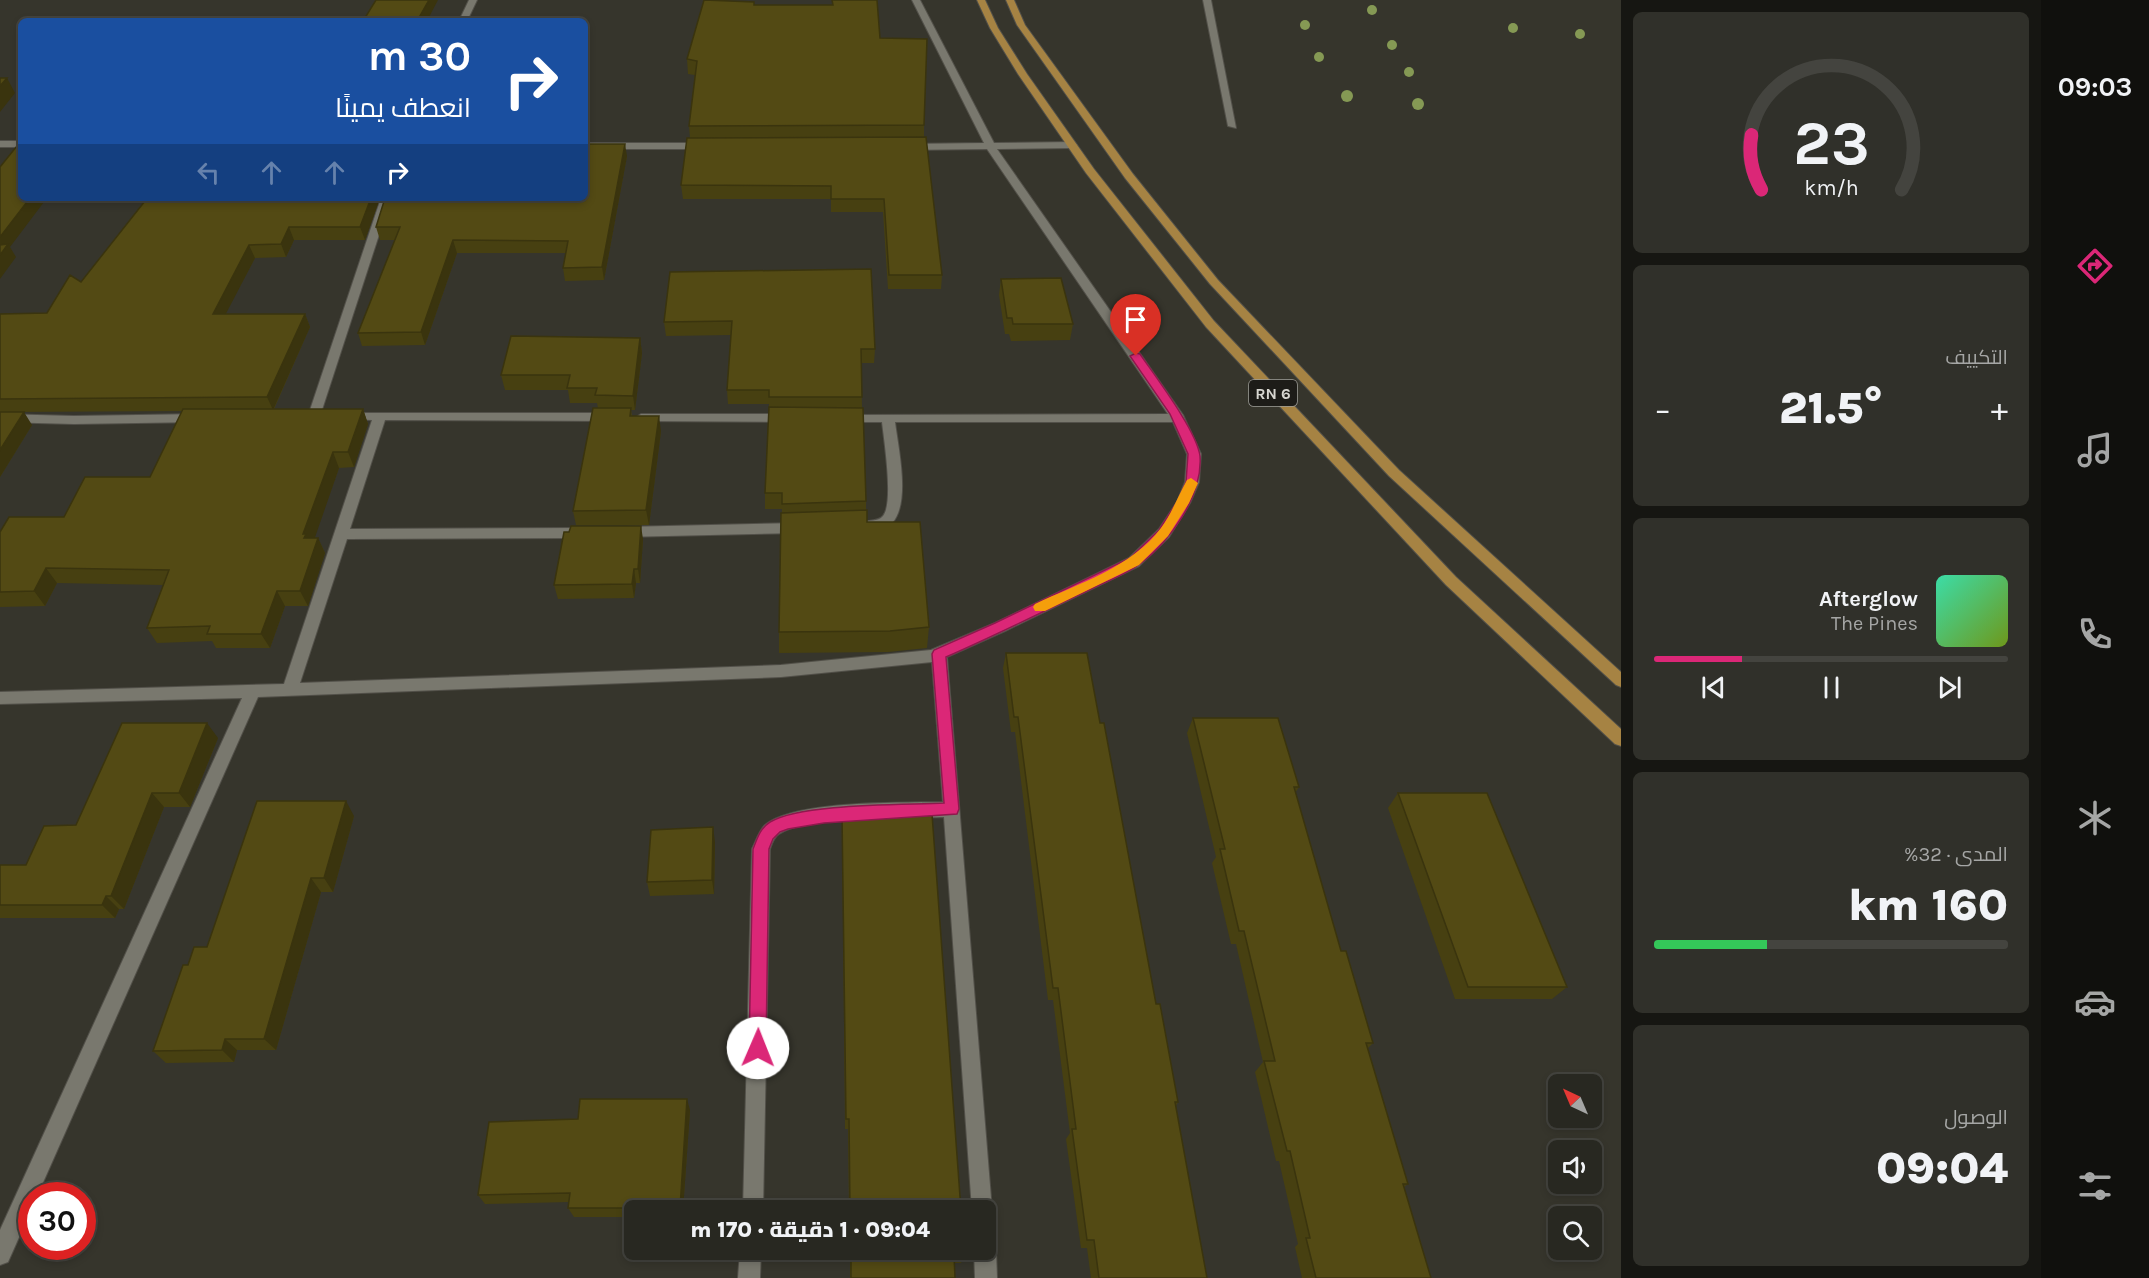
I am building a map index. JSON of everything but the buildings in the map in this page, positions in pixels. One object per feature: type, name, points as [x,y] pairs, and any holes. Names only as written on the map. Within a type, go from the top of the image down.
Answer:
[{"type":"main road","name":"RN 6","points":[[981,0],[994,28],[1072,145],[1195,306],[1280,402],[1451,581],[1621,739]]},
{"type":"main road","name":"RN 6","points":[[1010,0],[1021,25],[1129,176],[1214,282],[1394,473],[1621,681]]},
{"type":"street","points":[[464,18],[473,0]]},
{"type":"street","points":[[0,698],[290,690],[781,670],[912,659],[939,654],[1134,562],[1164,533],[1183,503],[1192,482],[1194,454],[1178,418],[991,147],[916,0]]},
{"type":"street","points":[[1207,0],[1233,126]]},
{"type":"street","points":[[0,144],[18,144]]},
{"type":"street","points":[[895,147],[1072,145]]},
{"type":"street","points":[[588,146],[716,146]]},
{"type":"street","points":[[385,201],[319,416],[805,418]]},
{"type":"street","points":[[290,690],[380,417]]},
{"type":"street","points":[[0,418],[74,420],[218,418]]},
{"type":"street","points":[[829,418],[1178,418]]},
{"type":"street","points":[[849,527],[884,522],[894,511],[895,494],[888,418]]},
{"type":"street","points":[[341,534],[814,528]]},
{"type":"street","points":[[939,654],[981,1200]]},
{"type":"street","points":[[0,1254],[253,691]]},
{"type":"street","points":[[753,1200],[761,849],[767,835],[774,827],[787,822],[824,816],[952,809]]},
{"type":"street","points":[[749,1278],[750,1260]]},
{"type":"street","points":[[986,1260],[987,1278]]},
{"type":"slow traffic","points":[[1040,607],[1134,562],[1164,533],[1183,503],[1191,483]]},
{"type":"route","points":[[758,1048],[761,849],[767,835],[774,827],[787,822],[824,816],[952,809],[939,654],[1134,562],[1164,533],[1183,503],[1192,482],[1194,454],[1175,414],[1136,356]]}]
